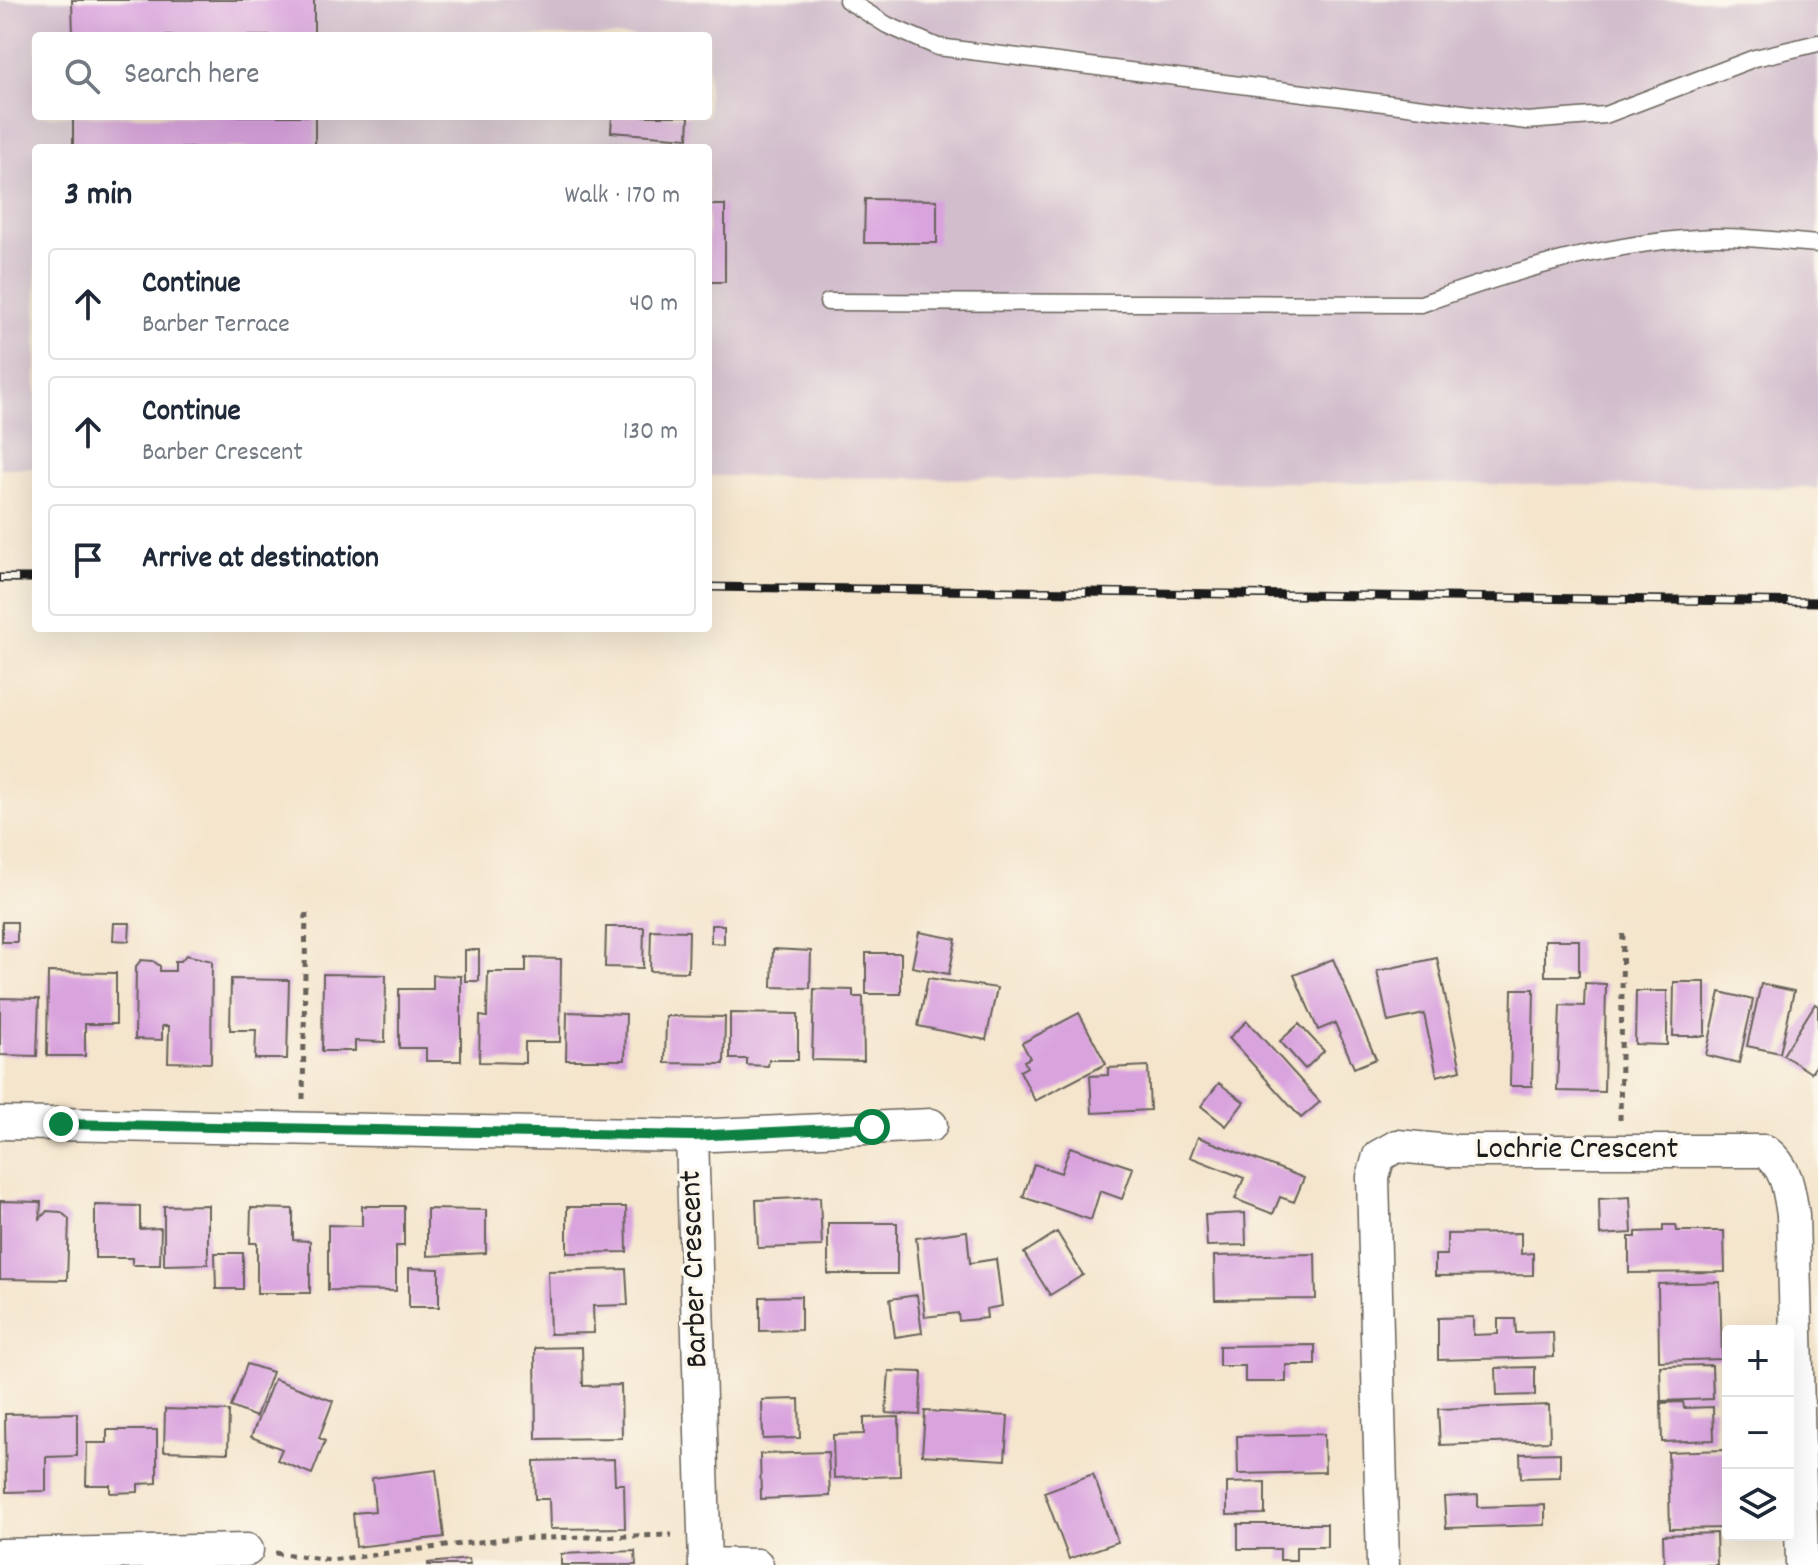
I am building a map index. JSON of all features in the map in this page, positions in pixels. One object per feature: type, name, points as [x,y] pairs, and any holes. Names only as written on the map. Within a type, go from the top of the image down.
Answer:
[{"type":"street","name":"Barber Crescent","points":[[0,1123],[692,1136],[705,1564]]},
{"type":"street","points":[[692,1136],[931,1125]]},
{"type":"street","name":"Lochrie Crescent","points":[[1383,1565],[1373,1177],[1379,1156],[1397,1146],[1450,1151],[1765,1151],[1779,1161],[1787,1181],[1793,1215],[1802,1565]]},
{"type":"street","points":[[0,1555],[247,1550]]},
{"type":"street","points":[[705,1564],[757,1565]]},
{"type":"lane","points":[[847,0],[887,25],[938,47],[1527,121],[1605,115],[1755,58],[1818,43]]},
{"type":"lane","points":[[828,302],[1421,304],[1502,274],[1613,247],[1716,237],[1818,244]]},
{"type":"path","points":[[303,1101],[306,908]]},
{"type":"path","points":[[1620,1121],[1623,929]]},
{"type":"path","points":[[247,1550],[321,1558],[503,1539],[704,1532]]},
{"type":"shaded area","points":[[0,0],[1818,0],[1818,488],[712,476],[712,144],[32,144],[32,468],[0,468]]},
{"type":"building","points":[[72,0],[314,0],[314,32],[73,32]]},
{"type":"building","points":[[73,120],[315,120],[315,144],[73,144]]},
{"type":"building","points":[[612,120],[689,120],[688,138],[611,132]]},
{"type":"building","points":[[865,199],[937,200],[937,243],[864,243]]},
{"type":"building","points":[[712,205],[725,205],[725,282],[712,282]]},
{"type":"building","points":[[2,922],[17,922],[17,942],[2,942]]},
{"type":"building","points":[[114,923],[130,923],[129,941],[113,940]]},
{"type":"building","points":[[711,925],[724,925],[724,944],[711,943]]},
{"type":"building","points":[[606,927],[644,927],[643,968],[605,967]]},
{"type":"building","points":[[651,930],[689,931],[688,972],[650,971]]},
{"type":"building","points":[[919,932],[956,939],[949,974],[912,967]]},
{"type":"building","points":[[1545,940],[1579,940],[1579,976],[1545,976]]},
{"type":"building","points":[[773,949],[811,951],[810,988],[772,987]]},
{"type":"building","points":[[465,950],[479,950],[479,981],[465,981]]},
{"type":"building","points":[[866,953],[901,953],[901,994],[866,994]]},
{"type":"building","points":[[186,955],[212,961],[211,1063],[168,1062],[169,1026],[162,1026],[162,1040],[135,1039],[136,966],[141,960],[153,961],[160,966],[160,971],[175,971],[175,961],[181,961]]},
{"type":"building","points":[[526,958],[561,959],[560,1042],[525,1042],[525,1063],[479,1062],[480,1016],[487,1017],[488,972],[526,972]]},
{"type":"building","points":[[1437,958],[1461,1070],[1437,1076],[1424,1014],[1388,1022],[1377,971]]},
{"type":"building","points":[[1333,959],[1376,1059],[1354,1068],[1335,1023],[1318,1030],[1294,975]]},
{"type":"building","points":[[48,972],[116,973],[116,1024],[85,1024],[85,1056],[47,1056]]},
{"type":"building","points":[[323,974],[386,975],[385,1042],[355,1041],[355,1051],[322,1051]]},
{"type":"building","points":[[433,975],[461,976],[461,1061],[426,1061],[426,1048],[399,1048],[399,989],[433,989]]},
{"type":"building","points":[[928,978],[997,988],[986,1040],[918,1026]]},
{"type":"building","points":[[231,979],[289,980],[287,1059],[255,1059],[256,1030],[230,1030]]},
{"type":"building","points":[[1674,982],[1705,982],[1705,1036],[1673,1036]]},
{"type":"building","points":[[1585,983],[1606,984],[1604,1092],[1557,1091],[1560,1005],[1584,1006]]},
{"type":"building","points":[[1761,984],[1794,991],[1780,1053],[1747,1046]]},
{"type":"building","points":[[814,989],[853,990],[853,997],[863,997],[864,1061],[812,1060]]},
{"type":"building","points":[[1512,989],[1534,989],[1532,1086],[1510,1086]]},
{"type":"building","points":[[1636,991],[1667,991],[1667,1045],[1635,1044]]},
{"type":"building","points":[[1720,992],[1753,1000],[1739,1063],[1706,1055]]},
{"type":"building","points":[[0,998],[39,999],[37,1056],[0,1055]]},
{"type":"building","points":[[1815,1004],[1818,1006],[1818,1063],[1811,1073],[1783,1055]]},
{"type":"building","points":[[567,1012],[626,1014],[625,1060],[566,1060]]},
{"type":"building","points":[[730,1013],[798,1014],[798,1060],[769,1060],[768,1066],[747,1065],[747,1059],[730,1059]]},
{"type":"building","points":[[1079,1013],[1106,1064],[1035,1101],[1020,1071],[1027,1067],[1024,1061],[1030,1058],[1022,1043]]},
{"type":"building","points":[[666,1016],[725,1017],[724,1064],[665,1063]]},
{"type":"building","points":[[1247,1021],[1320,1102],[1301,1118],[1229,1038]]},
{"type":"building","points":[[1299,1024],[1324,1051],[1305,1069],[1280,1041]]},
{"type":"building","points":[[1148,1066],[1150,1110],[1092,1113],[1090,1076],[1108,1075],[1108,1068]]},
{"type":"building","points":[[1219,1083],[1244,1102],[1226,1126],[1201,1106]]},
{"type":"building","points":[[1198,1137],[1304,1178],[1294,1202],[1280,1197],[1273,1214],[1235,1199],[1244,1178],[1190,1157]]},
{"type":"building","points":[[1070,1147],[1133,1168],[1122,1199],[1100,1191],[1091,1220],[1023,1197],[1034,1164],[1061,1173]]},
{"type":"building","points":[[820,1197],[822,1246],[758,1248],[756,1200]]},
{"type":"building","points":[[1630,1197],[1632,1233],[1600,1235],[1599,1199]]},
{"type":"building","points":[[0,1201],[41,1202],[40,1219],[47,1211],[61,1212],[69,1219],[67,1280],[0,1279]]},
{"type":"building","points":[[95,1205],[140,1206],[140,1229],[161,1228],[160,1265],[132,1265],[132,1258],[95,1258]]},
{"type":"building","points":[[208,1205],[208,1264],[164,1265],[164,1206]]},
{"type":"building","points":[[362,1206],[404,1206],[404,1246],[396,1246],[396,1291],[328,1290],[328,1225],[362,1226]]},
{"type":"building","points":[[567,1207],[626,1207],[627,1252],[567,1253]]},
{"type":"building","points":[[251,1208],[293,1209],[293,1240],[310,1241],[310,1293],[257,1293],[257,1243],[250,1243]]},
{"type":"building","points":[[427,1209],[486,1210],[486,1253],[427,1256]]},
{"type":"building","points":[[1245,1213],[1246,1245],[1207,1246],[1205,1215]]},
{"type":"building","points":[[828,1223],[897,1223],[897,1274],[828,1274]]},
{"type":"building","points":[[1663,1225],[1676,1225],[1677,1231],[1724,1231],[1725,1272],[1629,1273],[1629,1237],[1636,1237],[1636,1232],[1663,1231]]},
{"type":"building","points":[[967,1231],[970,1263],[996,1259],[1002,1306],[986,1309],[987,1318],[959,1321],[958,1313],[925,1317],[916,1238]]},
{"type":"building","points":[[1057,1232],[1083,1275],[1050,1295],[1024,1253]]},
{"type":"building","points":[[1521,1233],[1521,1254],[1533,1253],[1533,1275],[1435,1276],[1435,1255],[1447,1255],[1447,1234]]},
{"type":"building","points":[[215,1253],[243,1253],[243,1289],[216,1289]]},
{"type":"building","points":[[1315,1254],[1316,1299],[1215,1300],[1214,1256]]},
{"type":"building","points":[[409,1268],[439,1269],[439,1307],[409,1307]]},
{"type":"building","points":[[626,1269],[628,1305],[593,1306],[594,1333],[550,1334],[548,1271]]},
{"type":"building","points":[[1720,1282],[1722,1359],[1659,1361],[1658,1284]]},
{"type":"building","points":[[917,1295],[922,1333],[895,1337],[890,1299]]},
{"type":"building","points":[[801,1296],[801,1330],[760,1331],[760,1297]]},
{"type":"building","points":[[1473,1317],[1473,1335],[1498,1334],[1498,1319],[1515,1319],[1516,1333],[1553,1332],[1554,1357],[1438,1360],[1438,1318]]},
{"type":"building","points":[[1315,1345],[1315,1365],[1286,1365],[1286,1382],[1245,1382],[1245,1366],[1219,1366],[1219,1346]]},
{"type":"building","points":[[582,1347],[583,1386],[621,1385],[622,1438],[536,1439],[535,1348]]},
{"type":"building","points":[[247,1364],[272,1372],[256,1417],[231,1407]]},
{"type":"building","points":[[1712,1365],[1713,1399],[1661,1401],[1660,1366]]},
{"type":"building","points":[[1535,1367],[1535,1395],[1497,1396],[1496,1368]]},
{"type":"building","points":[[889,1371],[922,1372],[920,1415],[886,1413]]},
{"type":"building","points":[[274,1379],[333,1401],[319,1438],[325,1441],[312,1474],[277,1460],[282,1449],[251,1437]]},
{"type":"building","points":[[799,1399],[800,1438],[763,1439],[762,1400]]},
{"type":"building","points":[[1683,1402],[1684,1408],[1713,1407],[1714,1440],[1662,1442],[1661,1403]]},
{"type":"building","points":[[1549,1405],[1550,1441],[1440,1445],[1438,1409]]},
{"type":"building","points":[[165,1409],[229,1411],[228,1453],[164,1451]]},
{"type":"building","points":[[925,1411],[1008,1416],[1005,1460],[922,1455]]},
{"type":"building","points":[[77,1413],[77,1456],[46,1457],[46,1491],[6,1492],[5,1414]]},
{"type":"building","points":[[899,1417],[900,1476],[834,1478],[833,1435],[864,1434],[864,1418]]},
{"type":"building","points":[[107,1430],[157,1430],[157,1483],[138,1484],[138,1492],[110,1493],[110,1485],[86,1485],[87,1443],[107,1443]]},
{"type":"building","points":[[1324,1434],[1325,1472],[1238,1474],[1237,1436]]},
{"type":"building","points":[[1722,1450],[1722,1528],[1670,1529],[1668,1452]]},
{"type":"building","points":[[828,1452],[830,1496],[761,1499],[760,1454]]},
{"type":"building","points":[[1560,1453],[1560,1477],[1521,1478],[1520,1454]]},
{"type":"building","points":[[614,1459],[615,1484],[624,1484],[625,1528],[550,1529],[549,1499],[535,1499],[534,1461]]},
{"type":"building","points":[[436,1470],[444,1537],[356,1547],[353,1513],[375,1511],[372,1478]]},
{"type":"building","points":[[1093,1474],[1118,1542],[1069,1559],[1044,1492]]},
{"type":"building","points":[[1265,1482],[1265,1514],[1227,1515],[1227,1483]]},
{"type":"building","points":[[1478,1495],[1478,1507],[1545,1505],[1545,1525],[1446,1528],[1444,1497]]},
{"type":"building","points":[[1238,1524],[1327,1524],[1327,1547],[1296,1547],[1296,1560],[1280,1560],[1280,1549],[1238,1549]]},
{"type":"building","points":[[1716,1533],[1717,1565],[1664,1565],[1663,1535]]},
{"type":"building","points":[[635,1551],[636,1565],[561,1565],[561,1554]]},
{"type":"building","points":[[469,1559],[470,1565],[428,1565],[428,1563]]},
{"type":"railway","points":[[0,578],[32,578]]},
{"type":"railway","points":[[712,587],[1818,602]]},
{"type":"route","points":[[61,1124],[692,1136],[872,1127]]}]
